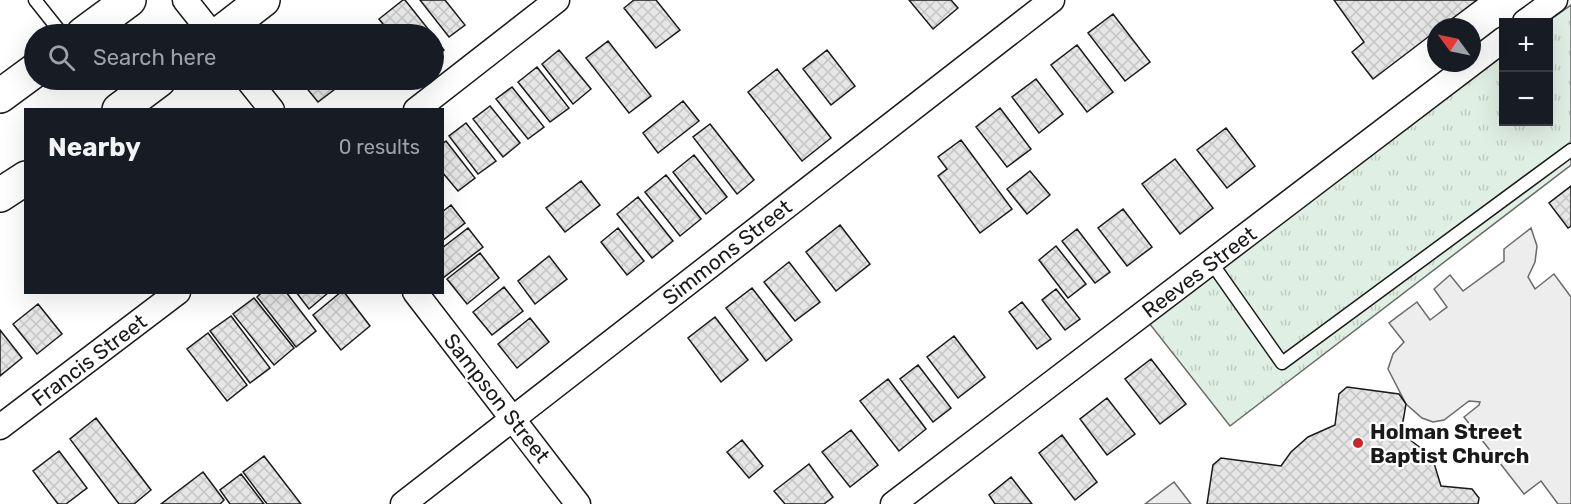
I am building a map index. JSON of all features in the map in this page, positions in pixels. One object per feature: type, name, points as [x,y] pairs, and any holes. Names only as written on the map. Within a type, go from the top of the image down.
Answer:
[{"type":"main road","points":[[97,24],[129,0]]},
{"type":"main road","points":[[232,24],[263,0]]},
{"type":"main road","points":[[0,96],[24,78]]},
{"type":"main road","points":[[122,108],[146,90]]},
{"type":"main road","points":[[0,195],[24,179]]},
{"type":"street","points":[[185,0],[204,24]]},
{"type":"street","points":[[444,88],[557,0]]},
{"type":"street","name":"Simmons Street","points":[[403,504],[1052,0]]},
{"type":"street","points":[[1531,18],[1555,0]]},
{"type":"street","name":"Reeves Street","points":[[893,504],[1499,42]]},
{"type":"street","points":[[256,90],[270,108]]},
{"type":"street","points":[[419,108],[442,90]]},
{"type":"street","name":"Francis Street","points":[[0,428],[175,294]]},
{"type":"street","name":"Sampson Street","points":[[417,294],[578,504]]},
{"type":"lane","points":[[35,0],[54,24]]},
{"type":"lane","points":[[1211,262],[1282,363],[1571,150]]},
{"type":"green space","points":[[1571,5],[1571,165],[1230,426],[1149,323],[1499,58],[1499,126],[1553,126],[1553,18]]},
{"type":"shaded area","points":[[1531,228],[1537,246],[1535,262],[1528,277],[1535,289],[1554,274],[1571,297],[1571,504],[1558,504],[1541,481],[1524,494],[1464,417],[1480,402],[1469,401],[1444,420],[1433,422],[1422,418],[1406,404],[1388,369],[1393,354],[1404,342],[1389,323],[1417,302],[1430,320],[1447,307],[1434,289],[1450,275],[1463,291],[1504,261],[1504,249]]},
{"type":"shaded area","points":[[1174,482],[1191,504],[1145,504]]},
{"type":"building","points":[[405,0],[424,24],[383,24],[379,19]]},
{"type":"building","points":[[420,0],[445,0],[465,25],[449,37],[444,31],[444,24],[439,24]]},
{"type":"building","points":[[634,0],[656,0],[680,30],[656,48],[624,8]]},
{"type":"building","points":[[909,0],[951,0],[958,8],[933,29]]},
{"type":"building","points":[[1334,0],[1477,0],[1453,18],[1427,18],[1427,38],[1373,79],[1352,52],[1364,42]]},
{"type":"building","points":[[1113,14],[1150,62],[1125,81],[1088,33]]},
{"type":"building","points":[[608,41],[651,96],[629,113],[586,58]]},
{"type":"building","points":[[1077,45],[1113,92],[1087,112],[1051,65]]},
{"type":"building","points":[[559,50],[591,89],[573,104],[542,64]]},
{"type":"building","points":[[827,50],[855,86],[831,105],[803,69]]},
{"type":"building","points":[[537,67],[569,108],[550,122],[518,82]]},
{"type":"building","points":[[777,69],[831,138],[802,161],[748,92]]},
{"type":"building","points":[[1036,79],[1063,114],[1039,133],[1012,97]]},
{"type":"building","points":[[512,87],[544,127],[528,139],[496,99]]},
{"type":"building","points":[[308,90],[334,90],[318,102]]},
{"type":"building","points":[[683,101],[699,121],[658,153],[643,133]]},
{"type":"building","points":[[490,106],[520,143],[503,157],[473,119]]},
{"type":"building","points":[[1000,108],[1031,149],[1007,167],[976,127]]},
{"type":"building","points":[[466,123],[496,161],[478,174],[449,136]]},
{"type":"building","points":[[710,124],[754,180],[737,194],[693,137]]},
{"type":"building","points":[[1226,128],[1255,166],[1227,188],[1197,150]]},
{"type":"building","points":[[961,140],[1012,209],[980,233],[938,176],[947,169],[938,157]]},
{"type":"building","points":[[446,141],[475,178],[458,191],[444,174],[444,142]]},
{"type":"building","points":[[694,155],[727,197],[706,214],[673,172]]},
{"type":"building","points":[[1175,159],[1213,208],[1180,234],[1142,184]]},
{"type":"building","points":[[1030,171],[1050,195],[1027,214],[1007,189]]},
{"type":"building","points":[[666,175],[701,219],[680,236],[645,192]]},
{"type":"building","points":[[581,181],[600,205],[565,232],[546,208]]},
{"type":"building","points":[[1571,186],[1571,226],[1568,228],[1549,203]]},
{"type":"building","points":[[638,197],[673,241],[652,258],[617,214]]},
{"type":"building","points":[[451,205],[465,223],[444,239],[444,210]]},
{"type":"building","points":[[1123,209],[1152,247],[1127,266],[1098,228]]},
{"type":"building","points":[[840,225],[870,264],[836,291],[806,252]]},
{"type":"building","points":[[468,228],[483,247],[444,277],[444,246]]},
{"type":"building","points":[[618,228],[644,261],[627,275],[601,242]]},
{"type":"building","points":[[1077,229],[1110,272],[1095,283],[1062,241]]},
{"type":"building","points":[[1056,246],[1086,284],[1068,298],[1039,260]]},
{"type":"building","points":[[480,253],[499,278],[467,304],[447,279]]},
{"type":"building","points":[[549,256],[567,279],[535,304],[518,281]]},
{"type":"building","points":[[789,262],[820,302],[795,321],[764,282]]},
{"type":"building","points":[[504,287],[523,311],[492,335],[473,312]]},
{"type":"building","points":[[752,288],[792,340],[766,361],[726,308]]},
{"type":"building","points":[[1056,289],[1080,319],[1065,330],[1042,300]]},
{"type":"building","points":[[260,294],[288,294],[316,331],[296,347],[257,297]]},
{"type":"building","points":[[298,294],[327,294],[309,309]]},
{"type":"building","points":[[339,294],[346,294],[370,326],[341,350],[313,315]]},
{"type":"building","points":[[254,298],[294,348],[274,365],[233,314]]},
{"type":"building","points":[[1022,302],[1051,339],[1037,349],[1009,312]]},
{"type":"building","points":[[38,304],[62,334],[37,354],[13,324]]},
{"type":"building","points":[[231,316],[270,368],[250,383],[210,331]]},
{"type":"building","points":[[715,317],[748,360],[721,382],[688,338]]},
{"type":"building","points":[[530,318],[549,342],[517,368],[498,344]]},
{"type":"building","points":[[0,330],[22,358],[0,376]]},
{"type":"building","points":[[208,333],[247,385],[227,401],[187,349]]},
{"type":"building","points":[[954,336],[985,377],[958,398],[927,357]]},
{"type":"building","points":[[1151,359],[1186,404],[1160,424],[1125,379]]},
{"type":"building","points":[[918,365],[951,408],[933,422],[900,379]]},
{"type":"building","points":[[888,379],[926,429],[899,451],[860,401]]},
{"type":"building","name":"Holman Street Baptist Church","points":[[1347,387],[1399,394],[1406,404],[1401,433],[1422,449],[1434,463],[1441,486],[1472,489],[1479,498],[1478,504],[1207,504],[1213,465],[1221,458],[1281,466],[1291,452],[1308,437],[1335,425],[1339,394]]},
{"type":"building","points":[[1107,398],[1135,434],[1107,455],[1080,419]]},
{"type":"building","points":[[96,418],[151,490],[134,504],[119,504],[70,439]]},
{"type":"building","points":[[851,430],[878,465],[850,487],[822,452]]},
{"type":"building","points":[[1062,435],[1097,482],[1075,500],[1039,453]]},
{"type":"building","points":[[742,440],[763,466],[749,478],[727,452]]},
{"type":"building","points":[[59,451],[87,488],[66,504],[58,504],[33,471]]},
{"type":"building","points":[[264,456],[301,504],[267,504],[243,472]]},
{"type":"building","points":[[809,464],[833,497],[824,504],[785,504],[774,491]]},
{"type":"building","points":[[203,472],[224,500],[220,504],[161,504]]},
{"type":"building","points":[[241,474],[264,504],[230,504],[220,490]]},
{"type":"building","points":[[1011,477],[1032,504],[995,504],[989,495]]},
{"type":"place","name":"Holman Street Baptist Church","points":[[1358,443]]}]
